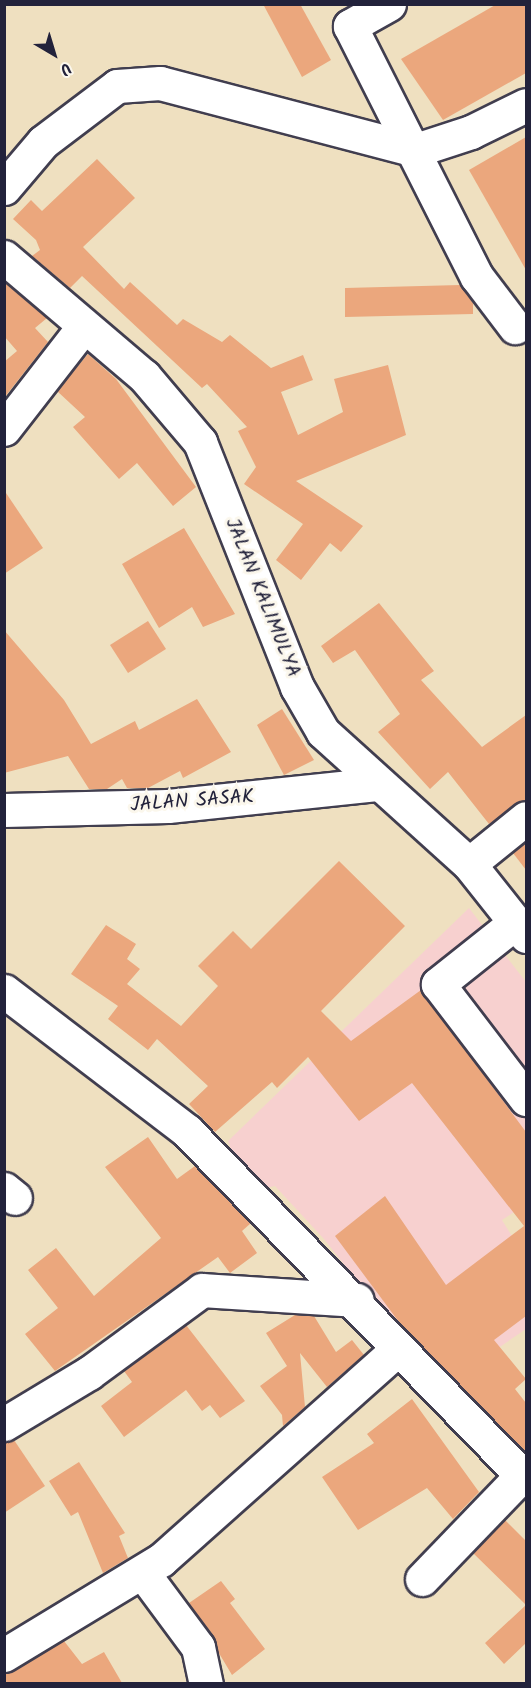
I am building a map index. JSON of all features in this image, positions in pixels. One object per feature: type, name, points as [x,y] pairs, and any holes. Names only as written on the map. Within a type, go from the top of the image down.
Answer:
[{"type":"street","points":[[388,4],[344,15],[416,150],[477,277],[515,327]]},
{"type":"street","points":[[4,188],[43,142],[117,86],[160,83],[416,150],[471,132],[526,105]]},
{"type":"street","name":"JALAN KALIMULYA","points":[[4,257],[144,376],[200,442],[297,687],[323,732],[469,864],[521,929]]},
{"type":"street","points":[[4,429],[84,326]]},
{"type":"street","name":"JALAN SASAK","points":[[4,810],[168,806],[379,784]]},
{"type":"street","points":[[469,864],[526,818]]},
{"type":"street","points":[[521,929],[438,984],[526,1099]]},
{"type":"street","points":[[4,991],[187,1131],[357,1300],[399,1348],[524,1477],[422,1579]]},
{"type":"street","points":[[4,1424],[89,1372],[202,1290],[357,1300]]},
{"type":"street","points":[[4,1655],[143,1573],[399,1348]]},
{"type":"street","points":[[143,1573],[198,1647],[207,1683]]},
{"type":"shaded area","points":[[469,908],[526,982],[526,1204],[502,1220],[526,1259],[526,1329],[441,1387],[324,1239],[275,1186],[257,1190],[237,1166],[228,1141]]},
{"type":"building","points":[[263,4],[300,4],[331,60],[302,77]]},
{"type":"building","points":[[497,4],[526,4],[526,73],[443,120],[401,59]]},
{"type":"building","points":[[526,137],[526,270],[469,170]]},
{"type":"building","points":[[97,159],[135,198],[83,247],[124,289],[130,282],[177,325],[183,319],[222,342],[230,335],[271,368],[303,355],[313,380],[281,392],[298,435],[343,412],[334,379],[388,365],[406,435],[296,481],[363,526],[341,552],[330,543],[301,580],[276,560],[303,524],[244,484],[256,467],[238,431],[247,427],[207,384],[202,388],[82,276],[70,288],[32,256],[40,250],[36,240],[13,219],[31,200],[42,211]]},
{"type":"building","points":[[4,282],[47,318],[35,328],[48,342],[4,398],[4,362],[17,351],[4,336]]},
{"type":"building","points":[[460,285],[473,303],[473,314],[345,317],[345,288]]},
{"type":"building","points":[[88,354],[116,379],[196,487],[173,506],[137,463],[119,479],[73,427],[85,417],[57,391]]},
{"type":"building","points":[[4,490],[43,548],[4,574]]},
{"type":"building","points":[[184,528],[235,614],[203,627],[192,607],[159,628],[122,564]]},
{"type":"building","points":[[379,603],[434,671],[421,680],[482,747],[526,715],[526,800],[489,824],[448,772],[430,789],[378,732],[400,714],[355,650],[333,663],[321,646]]},
{"type":"building","points":[[148,621],[166,649],[128,673],[110,645]]},
{"type":"building","points":[[4,630],[64,700],[91,744],[135,721],[139,730],[197,699],[231,752],[183,778],[180,771],[148,788],[127,788],[122,779],[107,789],[89,789],[68,756],[4,773]]},
{"type":"building","points":[[282,709],[314,760],[284,775],[257,725]]},
{"type":"building","points":[[526,842],[526,870],[513,853]]},
{"type":"building","points":[[339,861],[405,926],[321,1011],[351,1041],[421,990],[526,1132],[526,1316],[494,1340],[526,1379],[515,1389],[526,1403],[526,1453],[399,1322],[335,1236],[385,1196],[446,1285],[524,1226],[412,1083],[359,1121],[308,1057],[277,1088],[272,1082],[215,1132],[189,1104],[208,1086],[157,1039],[148,1050],[108,1019],[118,1006],[71,974],[106,925],[136,944],[127,959],[140,969],[127,984],[181,1026],[218,986],[198,966],[233,931],[251,949]]},
{"type":"building","points":[[148,1137],[177,1179],[195,1166],[251,1223],[242,1231],[257,1253],[230,1273],[218,1257],[55,1371],[25,1334],[58,1308],[28,1270],[56,1248],[94,1296],[161,1238],[105,1167]]},
{"type":"building","points":[[295,1315],[314,1316],[336,1352],[352,1340],[364,1355],[327,1387],[300,1353],[305,1407],[283,1426],[282,1415],[260,1386],[287,1366],[266,1333]]},
{"type":"building","points":[[186,1325],[245,1401],[220,1418],[210,1405],[202,1411],[186,1390],[124,1437],[101,1406],[132,1382],[124,1371]]},
{"type":"building","points":[[412,1399],[479,1492],[453,1519],[427,1488],[358,1530],[322,1477],[374,1443],[367,1434]]},
{"type":"building","points":[[14,1440],[45,1486],[4,1513],[4,1443]]},
{"type":"building","points":[[79,1462],[125,1533],[119,1536],[128,1558],[103,1573],[78,1512],[71,1516],[49,1481]]},
{"type":"building","points":[[505,1520],[526,1541],[526,1605],[473,1553]]},
{"type":"building","points":[[221,1581],[235,1599],[230,1603],[265,1649],[232,1675],[189,1603]]},
{"type":"building","points":[[526,1605],[526,1643],[504,1664],[485,1643]]},
{"type":"building","points":[[64,1641],[82,1664],[104,1652],[122,1683],[4,1683],[5,1674]]}]
